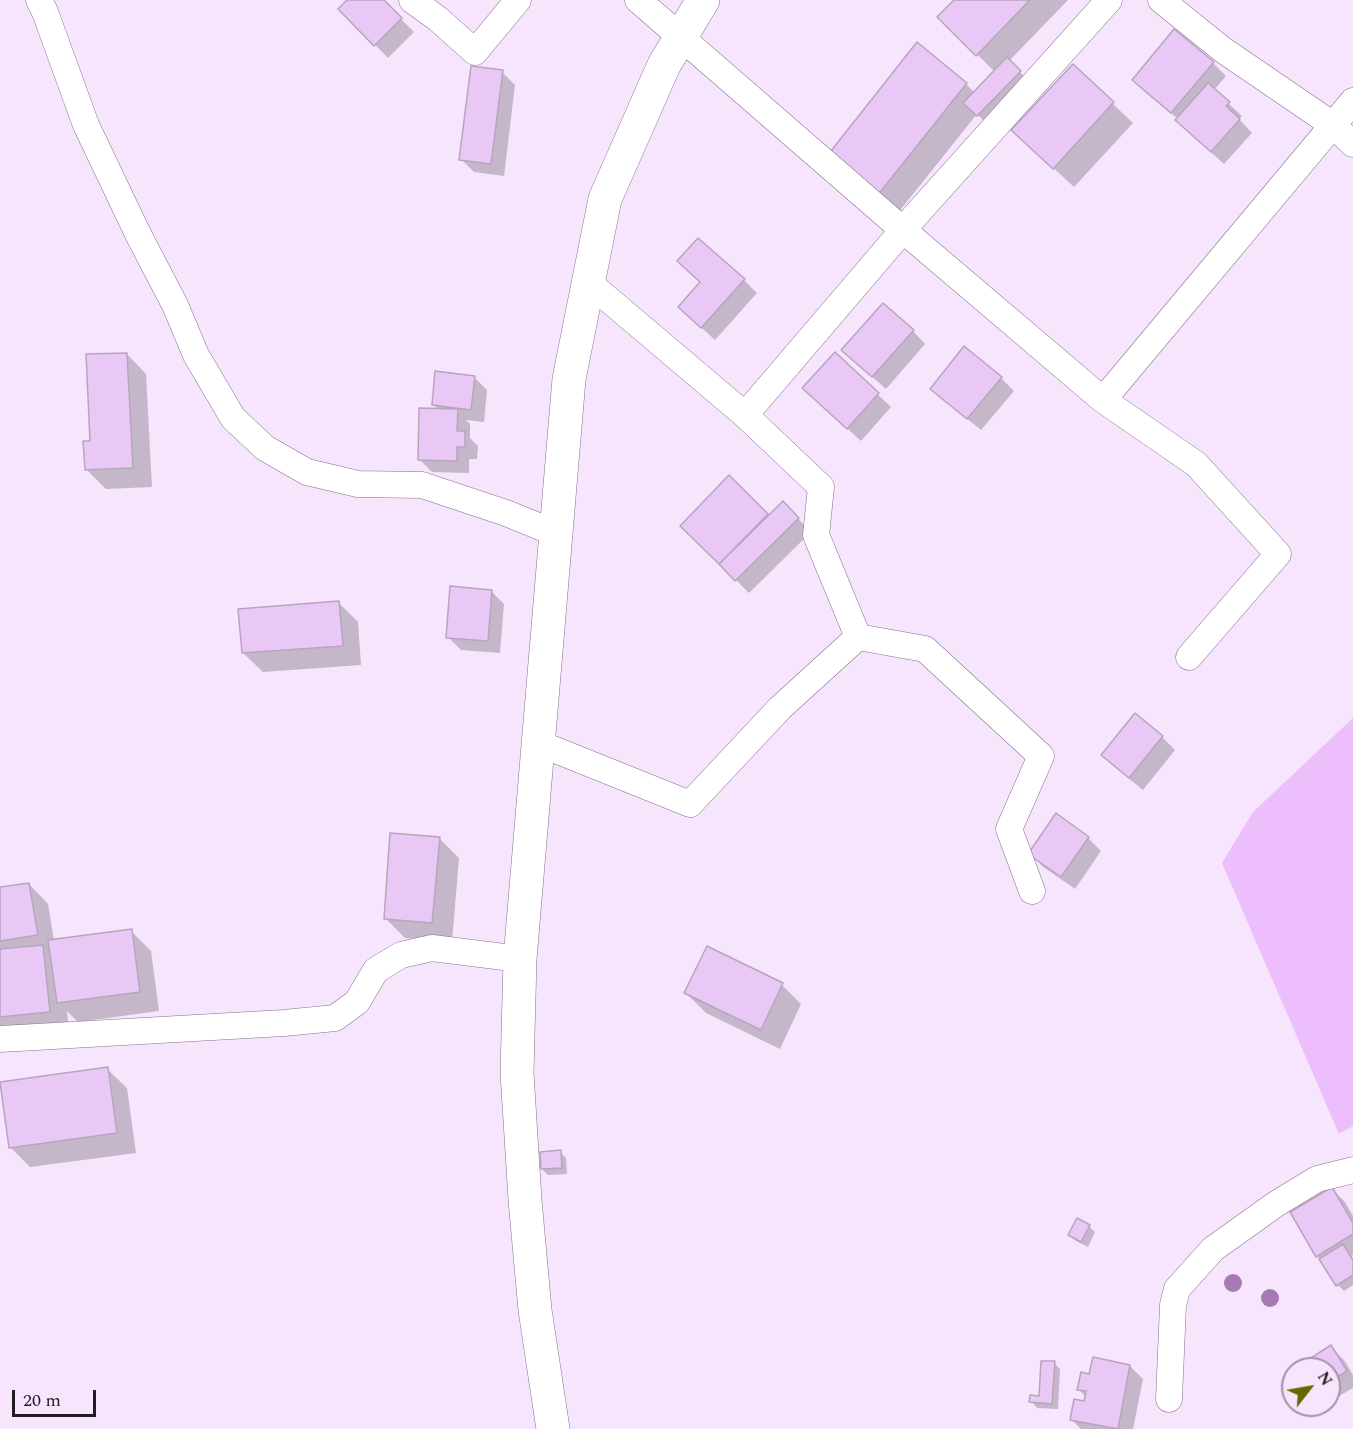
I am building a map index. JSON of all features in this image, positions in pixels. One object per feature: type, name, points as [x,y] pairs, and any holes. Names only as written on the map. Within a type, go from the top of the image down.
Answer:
[{"type":"street","points":[[39,0],[86,125],[175,305],[196,355],[233,418],[264,448],[307,472],[358,484],[422,485],[506,513],[555,533]]},
{"type":"street","points":[[412,0],[438,19],[475,52],[518,0]]},
{"type":"street","points":[[638,0],[1103,400],[1196,464],[1278,554],[1189,657]]},
{"type":"street","points":[[553,1429],[535,1310],[517,1073],[520,959],[569,379],[605,199],[664,65],[703,0]]},
{"type":"street","points":[[744,415],[903,230],[1109,0]]},
{"type":"street","points":[[1161,0],[1223,50],[1333,125],[1353,144]]},
{"type":"street","points":[[1103,400],[1353,101]]},
{"type":"street","points":[[588,282],[744,415],[821,488],[816,536],[858,637]]},
{"type":"street","points":[[538,743],[690,804],[780,708],[858,637]]},
{"type":"street","points":[[858,637],[925,649],[1041,756],[1009,829],[1032,891]]},
{"type":"street","points":[[0,1039],[335,1018],[357,1002],[376,970],[401,955],[432,948],[520,959]]},
{"type":"street","points":[[1169,1399],[1173,1305],[1177,1289],[1213,1249],[1276,1204],[1317,1179],[1353,1170]]},
{"type":"shaded area","points":[[1353,718],[1353,1126],[1339,1134],[1222,863],[1253,812]]},
{"type":"building","points":[[347,0],[384,0],[402,18],[374,46],[338,9]]},
{"type":"building","points":[[954,0],[1030,0],[976,56],[937,17]]},
{"type":"building","points":[[1174,29],[1214,62],[1171,113],[1132,80]]},
{"type":"building","points":[[917,42],[967,83],[877,196],[827,156]]},
{"type":"building","points":[[1007,57],[1021,71],[977,116],[963,103]]},
{"type":"building","points":[[1073,64],[1114,102],[1053,169],[1011,130]]},
{"type":"building","points":[[471,66],[503,70],[491,164],[459,160]]},
{"type":"building","points":[[1208,83],[1230,102],[1226,106],[1240,119],[1211,152],[1175,120]]},
{"type":"building","points":[[698,238],[745,279],[701,328],[678,307],[700,282],[677,261]]},
{"type":"building","points":[[883,303],[914,330],[872,377],[841,350]]},
{"type":"building","points":[[964,346],[1002,377],[967,419],[930,389]]},
{"type":"building","points":[[835,352],[879,393],[847,429],[802,388]]},
{"type":"building","points":[[127,353],[133,468],[85,470],[83,441],[90,441],[86,354]]},
{"type":"building","points":[[435,371],[475,376],[471,410],[432,405]]},
{"type":"building","points":[[419,408],[458,409],[457,431],[465,431],[465,447],[457,447],[457,461],[418,460]]},
{"type":"building","points":[[729,475],[768,514],[719,564],[680,526]]},
{"type":"building","points":[[783,501],[799,518],[735,581],[719,564]]},
{"type":"building","points":[[450,586],[492,590],[488,641],[446,638]]},
{"type":"building","points":[[339,601],[343,646],[242,653],[238,609]]},
{"type":"building","points":[[1135,713],[1163,736],[1129,778],[1101,755]]},
{"type":"building","points":[[1056,813],[1089,837],[1061,877],[1028,854]]},
{"type":"building","points":[[390,833],[440,837],[432,923],[384,919]]},
{"type":"building","points":[[29,883],[38,935],[0,941],[0,887]]},
{"type":"building","points":[[132,929],[140,992],[57,1003],[48,940]]},
{"type":"building","points":[[43,945],[50,1012],[0,1017],[0,949]]},
{"type":"building","points":[[707,946],[783,983],[761,1030],[684,993]]},
{"type":"building","points":[[108,1067],[117,1133],[9,1148],[0,1082]]},
{"type":"building","points":[[561,1150],[562,1168],[541,1169],[540,1152]]},
{"type":"building","points":[[1332,1187],[1353,1223],[1353,1234],[1316,1257],[1290,1212]]},
{"type":"building","points":[[1077,1218],[1090,1225],[1081,1242],[1068,1235]]},
{"type":"building","points":[[1343,1244],[1353,1260],[1353,1275],[1336,1286],[1319,1259]]},
{"type":"building","points":[[1331,1345],[1338,1357],[1312,1357]]},
{"type":"building","points":[[1093,1357],[1130,1365],[1118,1429],[1070,1420],[1074,1399],[1084,1401],[1086,1391],[1077,1390],[1081,1372],[1089,1374]]},
{"type":"building","points":[[1041,1361],[1055,1361],[1052,1404],[1029,1402],[1030,1395],[1039,1396]]},
{"type":"building","points":[[1341,1361],[1347,1371],[1341,1375]]}]
